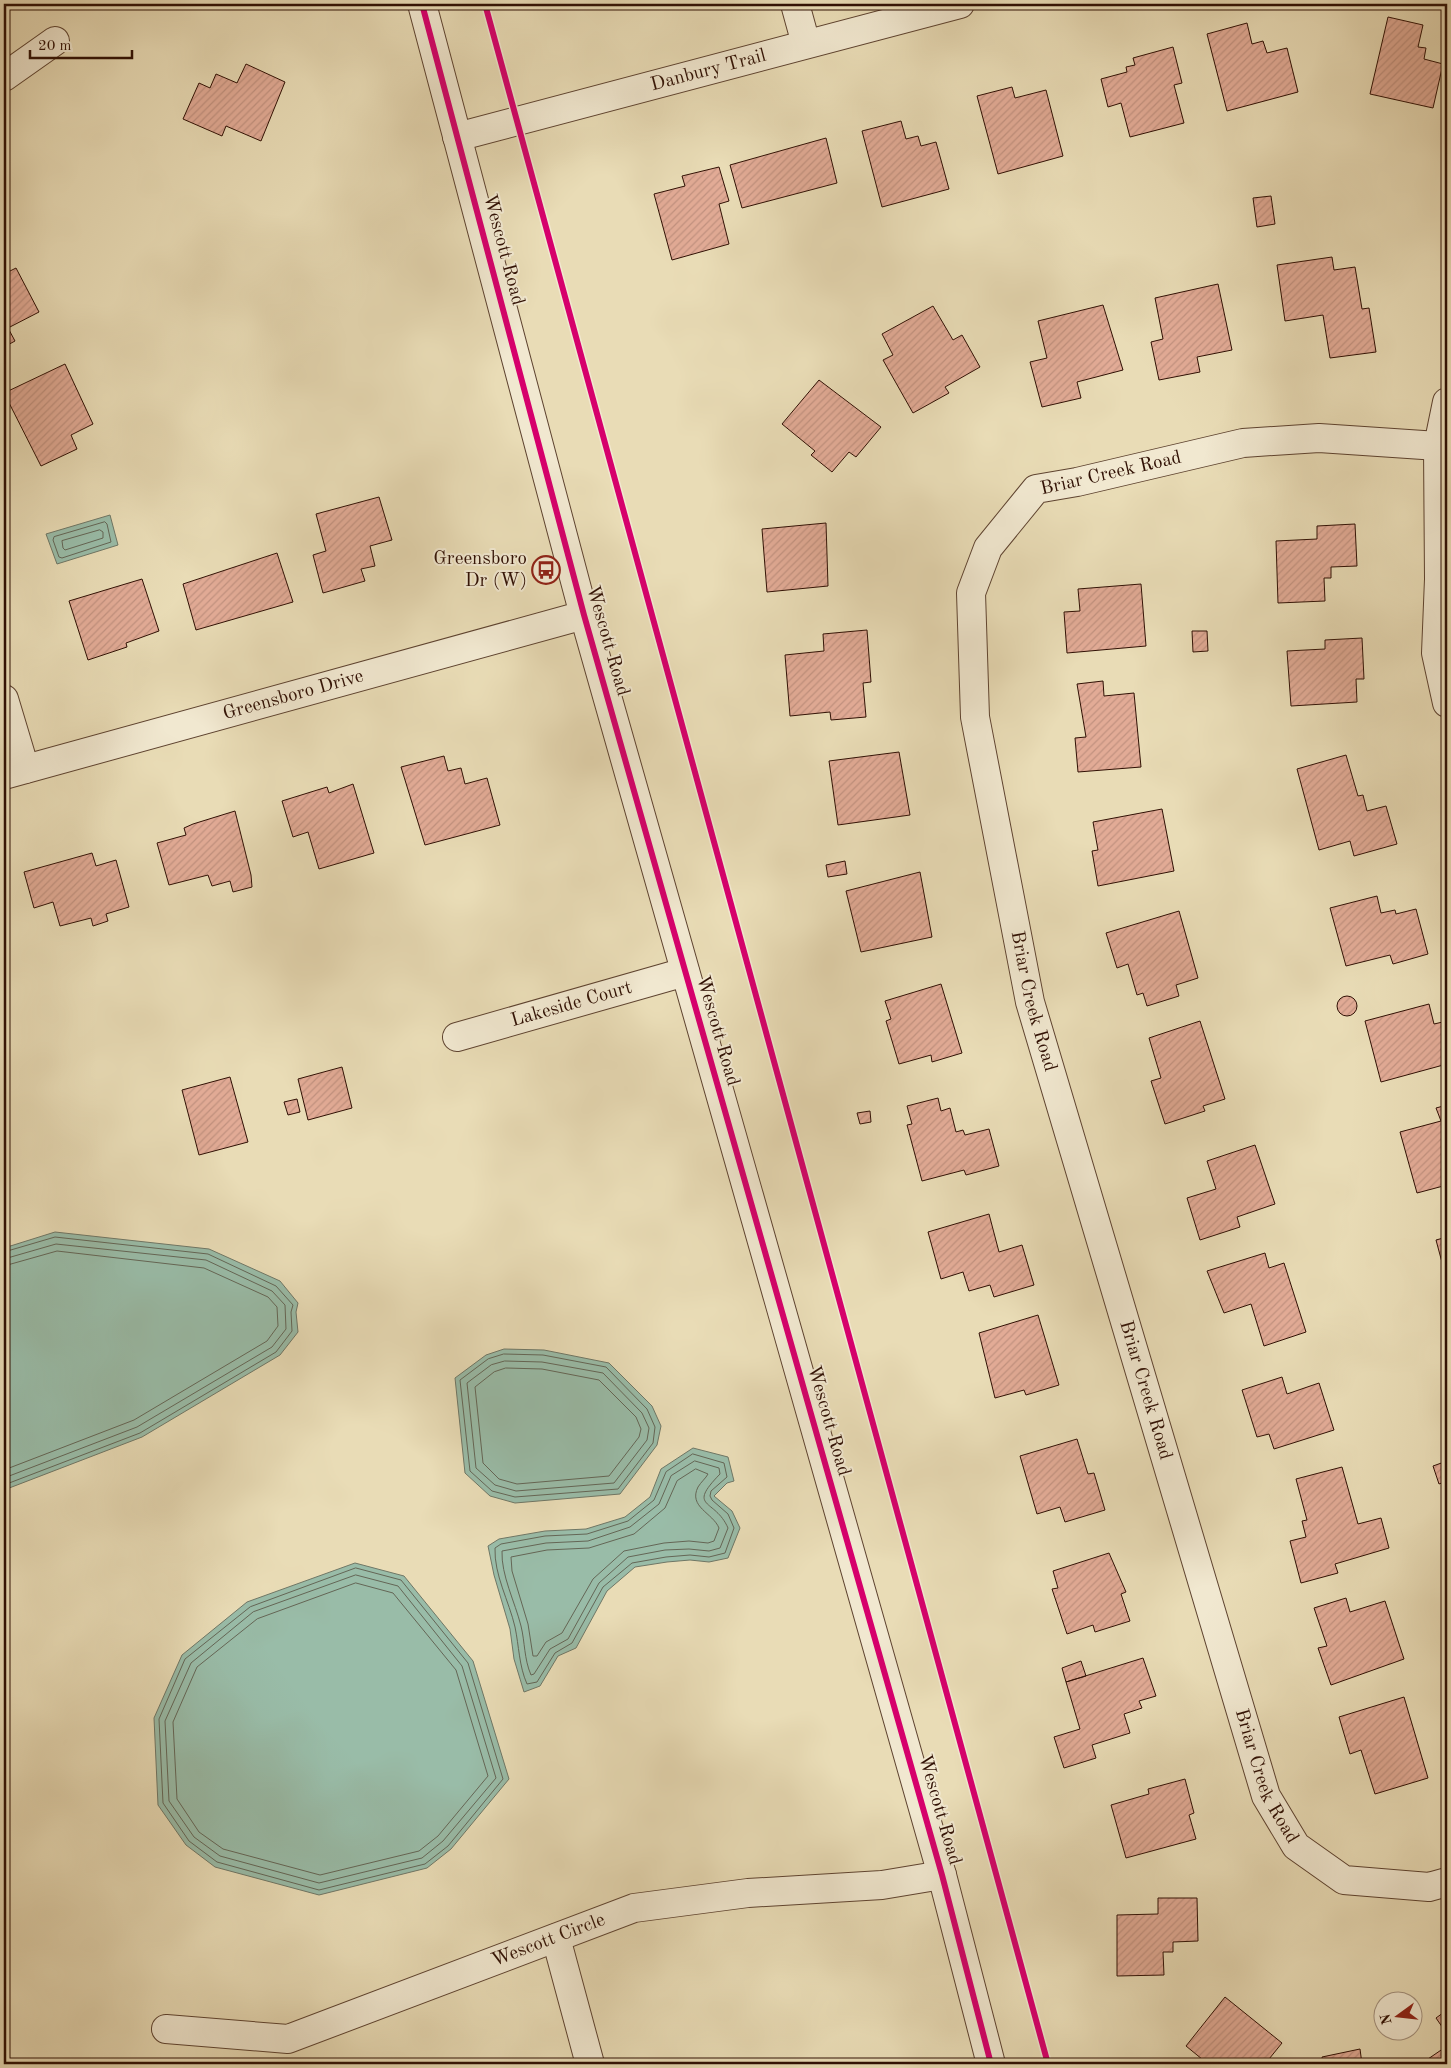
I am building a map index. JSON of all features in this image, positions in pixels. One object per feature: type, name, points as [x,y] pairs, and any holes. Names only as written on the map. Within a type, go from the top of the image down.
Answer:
[{"type":"street","name":"Wescott Road","points":[[422,4],[584,615],[942,1875],[991,2064]]},
{"type":"street","points":[[795,4],[806,44]]},
{"type":"street","name":"Danbury Trail","points":[[457,137],[960,4]]},
{"type":"street","points":[[4,76],[55,40]]},
{"type":"street","points":[[1447,402],[1438,446],[1440,579],[1436,653],[1447,703]]},
{"type":"street","name":"Briar Creek Road","points":[[1438,446],[1319,438],[1243,443],[1077,482],[1036,489],[988,548],[970,593],[975,717],[1030,1002],[1266,1796],[1296,1846],[1344,1880],[1429,1887],[1447,1882]]},
{"type":"street","name":"Greensboro Drive","points":[[14,772],[584,615]]},
{"type":"street","points":[[4,699],[14,772]]},
{"type":"street","name":"Lakeside Court","points":[[457,1037],[685,972]]},
{"type":"street","name":"Wescott Circle","points":[[166,2029],[288,2039],[634,1908],[748,1893],[882,1886],[942,1875]]},
{"type":"street","points":[[556,1938],[590,2064]]},
{"type":"water","points":[[110,515],[118,545],[57,564],[46,534]]},
{"type":"water","points":[[55,1232],[209,1249],[280,1281],[298,1303],[296,1312],[298,1332],[280,1355],[142,1437],[4,1490],[4,1248]]},
{"type":"water","points":[[504,1349],[544,1350],[609,1363],[652,1406],[661,1426],[657,1445],[620,1494],[515,1503],[490,1496],[465,1473],[455,1378],[486,1355]]},
{"type":"water","points":[[693,1448],[728,1457],[734,1481],[727,1483],[714,1496],[732,1511],[740,1528],[728,1558],[709,1562],[690,1560],[635,1567],[607,1591],[576,1648],[558,1656],[540,1686],[524,1692],[514,1659],[510,1629],[494,1575],[488,1546],[499,1539],[545,1531],[586,1529],[625,1517],[650,1497],[661,1469]]},
{"type":"water","points":[[355,1563],[404,1576],[473,1661],[509,1779],[451,1849],[427,1868],[319,1895],[215,1867],[186,1845],[158,1805],[154,1718],[182,1655],[247,1602]]},
{"type":"building","points":[[1388,17],[1423,25],[1418,47],[1426,48],[1424,59],[1443,64],[1433,108],[1370,94]]},
{"type":"building","points":[[1247,23],[1252,44],[1263,41],[1267,53],[1287,48],[1298,92],[1227,111],[1207,34]]},
{"type":"building","points":[[1173,47],[1182,83],[1174,85],[1184,123],[1130,137],[1121,103],[1108,107],[1101,79],[1127,72],[1126,67],[1135,65],[1133,58]]},
{"type":"building","points":[[246,64],[285,82],[261,141],[226,126],[222,136],[183,119],[199,83],[210,88],[216,74],[237,83]]},
{"type":"building","points":[[1012,87],[1015,98],[1046,90],[1063,156],[998,174],[977,96]]},
{"type":"building","points":[[901,121],[906,139],[918,136],[921,146],[936,142],[949,189],[882,207],[862,131]]},
{"type":"building","points":[[826,138],[837,183],[742,208],[730,165]]},
{"type":"building","points":[[719,167],[729,201],[719,204],[729,244],[672,260],[654,194],[685,186],[682,176]]},
{"type":"building","points":[[1271,196],[1275,224],[1257,227],[1253,198]]},
{"type":"building","points":[[1332,257],[1334,270],[1355,267],[1362,309],[1369,308],[1376,352],[1330,358],[1323,315],[1285,321],[1277,265]]},
{"type":"building","points":[[16,268],[39,312],[8,328],[15,341],[4,347],[4,274]]},
{"type":"building","points":[[1218,284],[1232,350],[1197,357],[1200,372],[1159,380],[1151,342],[1163,339],[1155,298]]},
{"type":"building","points":[[1103,305],[1123,370],[1077,382],[1081,398],[1042,407],[1030,362],[1047,358],[1038,321]]},
{"type":"building","points":[[933,306],[953,340],[962,335],[980,367],[945,387],[949,393],[913,413],[883,360],[893,355],[882,334]]},
{"type":"building","points":[[65,364],[93,424],[71,435],[77,449],[41,466],[4,393]]},
{"type":"building","points":[[819,380],[881,427],[856,457],[849,452],[832,472],[811,455],[815,451],[782,424]]},
{"type":"building","points":[[379,497],[392,540],[370,546],[375,566],[361,569],[365,581],[323,593],[313,555],[326,551],[316,514]]},
{"type":"building","points":[[826,523],[828,586],[767,592],[762,529]]},
{"type":"building","points":[[1355,524],[1357,566],[1331,567],[1331,578],[1324,578],[1325,601],[1278,603],[1276,541],[1317,539],[1317,526]]},
{"type":"building","points":[[277,553],[293,602],[196,630],[183,584]]},
{"type":"building","points":[[142,579],[159,631],[126,643],[127,647],[88,660],[69,601]]},
{"type":"building","points":[[1141,584],[1146,646],[1067,653],[1064,612],[1080,611],[1078,589]]},
{"type":"building","points":[[867,630],[871,682],[863,683],[866,717],[831,720],[830,712],[790,716],[785,655],[824,651],[823,634]]},
{"type":"building","points":[[1192,631],[1207,631],[1208,651],[1193,652]]},
{"type":"building","points":[[1362,638],[1364,679],[1356,679],[1357,702],[1291,706],[1287,651],[1325,649],[1325,640]]},
{"type":"building","points":[[1103,681],[1104,696],[1134,693],[1141,767],[1078,772],[1075,738],[1086,737],[1077,684]]},
{"type":"building","points":[[899,752],[910,815],[838,825],[829,761]]},
{"type":"building","points":[[1346,755],[1358,796],[1363,795],[1367,811],[1386,806],[1397,844],[1354,856],[1350,841],[1319,850],[1297,769]]},
{"type":"building","points":[[444,756],[448,771],[461,768],[465,784],[487,778],[500,825],[425,845],[401,767]]},
{"type":"building","points":[[353,784],[374,853],[319,869],[308,832],[293,837],[282,801],[327,787],[329,793]]},
{"type":"building","points":[[1162,809],[1174,871],[1098,886],[1092,851],[1098,850],[1093,822]]},
{"type":"building","points":[[235,811],[251,875],[252,887],[233,892],[230,881],[212,886],[208,875],[169,885],[157,843],[186,835],[184,828],[193,824]]},
{"type":"building","points":[[92,853],[96,866],[116,860],[129,907],[106,914],[108,921],[93,926],[91,918],[60,926],[53,902],[34,908],[24,872]]},
{"type":"building","points":[[845,861],[847,874],[828,877],[826,865]]},
{"type":"building","points":[[920,872],[932,937],[861,952],[846,891]]},
{"type":"building","points":[[1377,896],[1381,913],[1395,910],[1396,914],[1416,909],[1428,954],[1393,964],[1390,955],[1346,966],[1330,908]]},
{"type":"building","points":[[1179,911],[1198,978],[1176,985],[1179,996],[1147,1006],[1143,993],[1137,995],[1128,964],[1117,968],[1106,933]]},
{"type":"building","points":[[941,984],[962,1053],[932,1062],[931,1055],[899,1064],[886,1021],[891,1019],[885,1001]]},
{"type":"building","points":[[1347,996],[1354,999],[1357,1006],[1354,1013],[1347,1016],[1340,1013],[1337,1006],[1340,999]]},
{"type":"building","points":[[1429,1004],[1434,1024],[1447,1021],[1447,1064],[1381,1082],[1365,1021]]},
{"type":"building","points":[[1200,1021],[1225,1099],[1203,1106],[1205,1111],[1165,1124],[1151,1081],[1161,1078],[1149,1038]]},
{"type":"building","points":[[342,1067],[352,1108],[308,1120],[298,1079]]},
{"type":"building","points":[[230,1077],[248,1142],[199,1155],[182,1090]]},
{"type":"building","points":[[938,1098],[941,1111],[950,1108],[956,1132],[963,1130],[965,1135],[989,1129],[999,1166],[966,1175],[964,1170],[922,1181],[907,1125],[912,1124],[907,1106]]},
{"type":"building","points":[[297,1099],[300,1112],[288,1115],[284,1102]]},
{"type":"building","points":[[1447,1105],[1447,1185],[1417,1193],[1400,1132],[1441,1121],[1436,1108]]},
{"type":"building","points":[[870,1111],[871,1122],[860,1124],[857,1113]]},
{"type":"building","points":[[1255,1145],[1275,1204],[1237,1217],[1240,1227],[1200,1240],[1187,1198],[1216,1189],[1207,1161]]},
{"type":"building","points":[[989,1214],[999,1252],[1022,1245],[1034,1285],[994,1297],[990,1285],[969,1291],[963,1272],[941,1279],[928,1232]]},
{"type":"building","points":[[1447,1237],[1447,1281],[1436,1240]]},
{"type":"building","points":[[1265,1253],[1269,1268],[1284,1263],[1306,1332],[1264,1346],[1251,1304],[1224,1313],[1207,1271]]},
{"type":"building","points":[[1038,1315],[1059,1385],[1026,1395],[1024,1390],[995,1398],[979,1333]]},
{"type":"building","points":[[1282,1377],[1287,1394],[1319,1383],[1334,1430],[1274,1449],[1269,1434],[1257,1437],[1242,1390]]},
{"type":"building","points":[[1077,1439],[1088,1474],[1094,1473],[1105,1510],[1065,1522],[1060,1507],[1037,1514],[1020,1456]]},
{"type":"building","points":[[1447,1461],[1447,1481],[1439,1484],[1433,1466]]},
{"type":"building","points":[[1342,1467],[1358,1524],[1381,1518],[1389,1548],[1335,1564],[1338,1573],[1301,1583],[1290,1541],[1306,1537],[1302,1521],[1307,1520],[1296,1479]]},
{"type":"building","points":[[1109,1553],[1126,1592],[1121,1594],[1130,1621],[1095,1632],[1093,1625],[1067,1634],[1052,1589],[1058,1588],[1053,1571]]},
{"type":"building","points":[[1346,1598],[1350,1612],[1385,1601],[1404,1659],[1331,1685],[1318,1648],[1327,1646],[1314,1608]]},
{"type":"building","points":[[1143,1658],[1156,1696],[1139,1701],[1142,1708],[1124,1714],[1130,1733],[1092,1745],[1096,1758],[1064,1768],[1054,1737],[1080,1729],[1066,1682]]},
{"type":"building","points":[[1081,1661],[1086,1676],[1066,1682],[1062,1668]]},
{"type":"building","points":[[1404,1697],[1428,1778],[1375,1794],[1361,1750],[1350,1754],[1339,1717]]},
{"type":"building","points":[[1185,1779],[1194,1813],[1189,1815],[1196,1839],[1126,1858],[1111,1805],[1149,1794],[1148,1789]]},
{"type":"building","points":[[1158,1898],[1197,1898],[1198,1941],[1173,1942],[1173,1952],[1163,1952],[1164,1975],[1117,1976],[1117,1915],[1158,1914]]},
{"type":"building","points":[[1225,1997],[1282,2043],[1265,2064],[1208,2064],[1186,2046]]},
{"type":"building","points":[[1447,2010],[1447,2034],[1436,2018]]},
{"type":"building","points":[[1447,2046],[1447,2064],[1432,2064],[1428,2059]]},
{"type":"building","points":[[1360,2049],[1362,2064],[1323,2064],[1322,2057]]},
{"type":"cycle path","points":[[422,4],[584,615],[942,1875],[991,2064]]},
{"type":"cycle path","points":[[485,4],[1048,2064]]},
{"type":"place","name":"Greensboro Dr (W)","points":[[546,570]]}]
